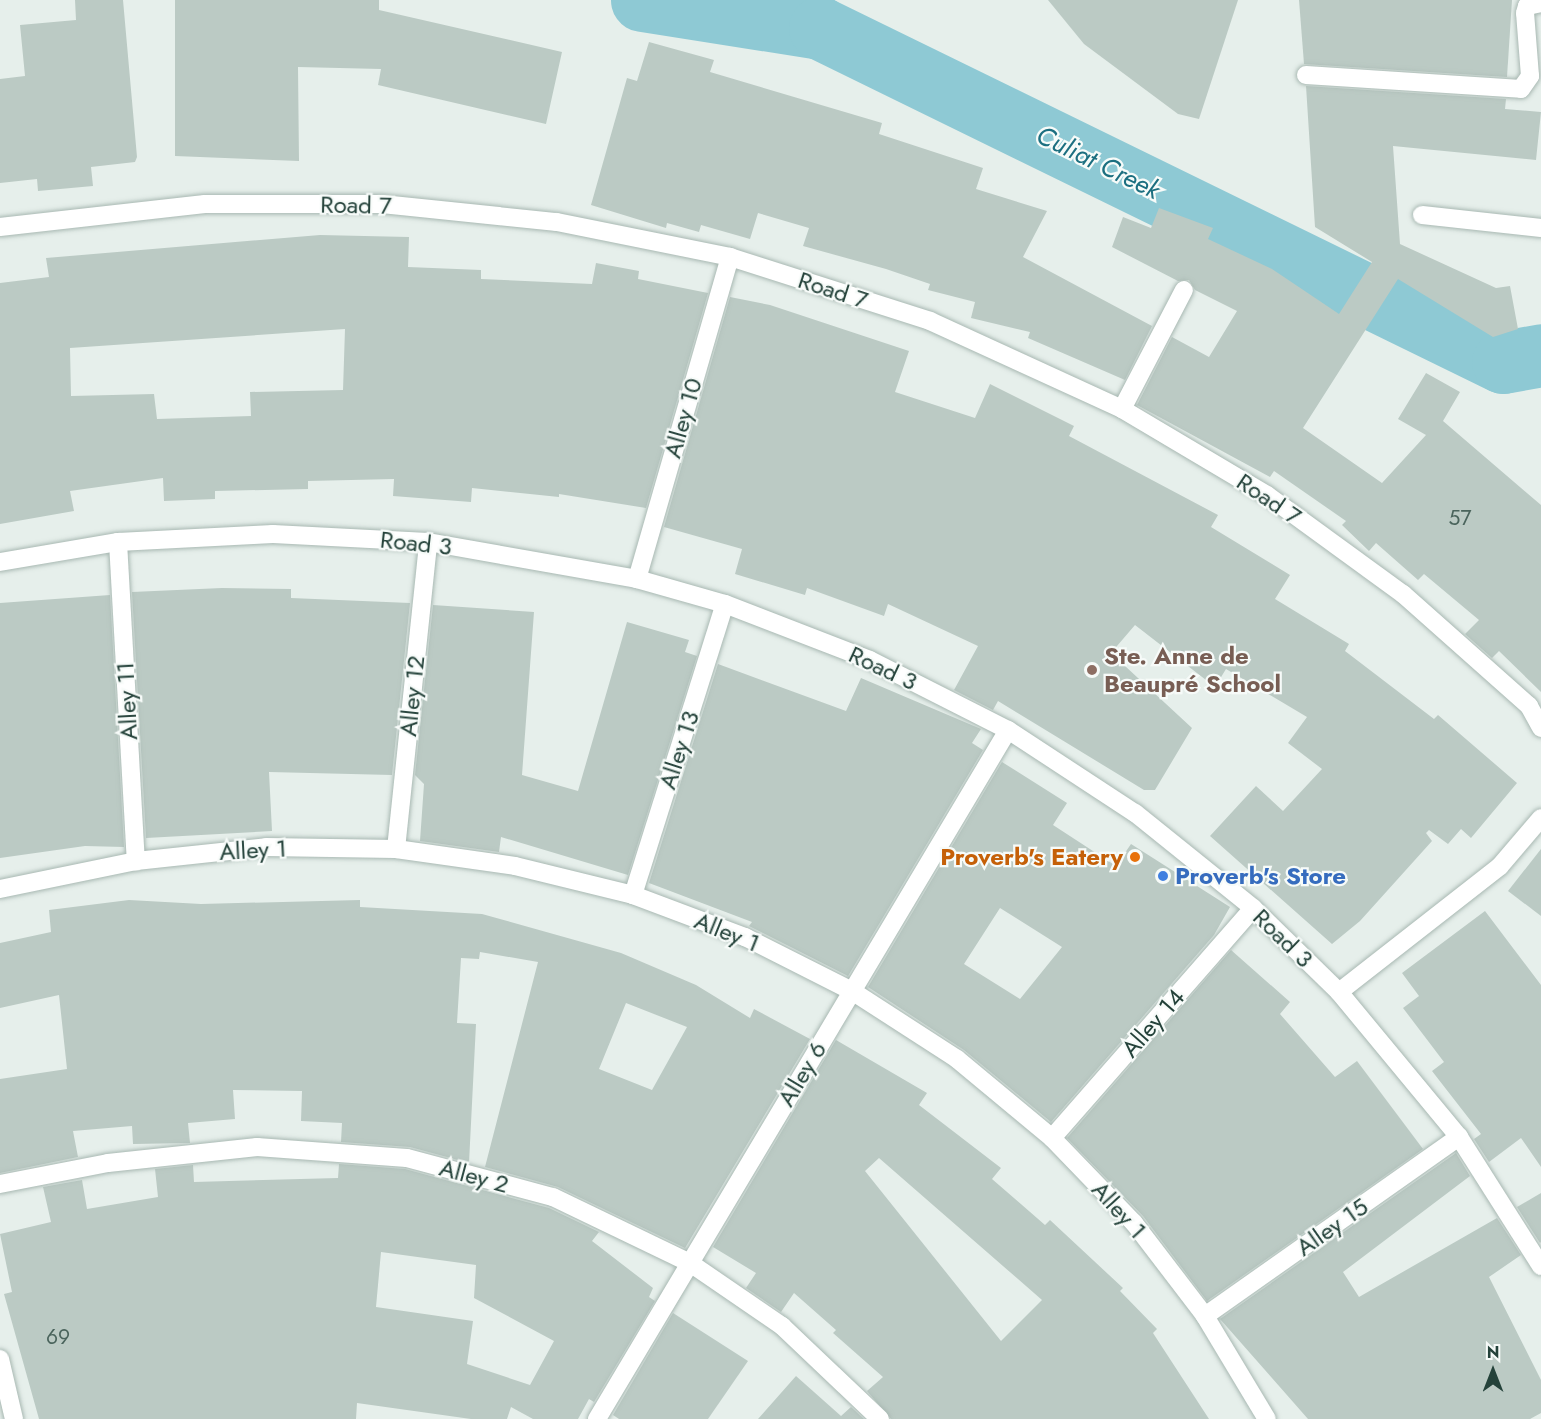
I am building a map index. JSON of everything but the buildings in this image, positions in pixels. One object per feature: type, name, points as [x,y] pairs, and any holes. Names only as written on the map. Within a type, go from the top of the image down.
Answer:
[{"type":"street","points":[[1306,75],[1521,89],[1530,76],[1524,13],[1527,6],[1541,3]]},
{"type":"street","name":"Road 7","points":[[0,227],[205,204],[382,204],[557,222],[730,257],[930,321],[1122,409],[1266,495],[1403,594],[1528,706],[1541,728]]},
{"type":"street","points":[[1422,215],[1541,228]]},
{"type":"street","name":"Alley 10","points":[[637,579],[730,257]]},
{"type":"street","points":[[1122,409],[1184,290]]},
{"type":"street","name":"Road 3","points":[[0,562],[118,542],[273,534],[428,542],[637,579],[725,604],[870,660],[1008,730],[1135,813],[1253,908],[1339,992],[1459,1137],[1541,1266]]},
{"type":"street","name":"Alley 11","points":[[118,542],[136,861]]},
{"type":"street","name":"Alley 12","points":[[396,849],[428,542]]},
{"type":"street","name":"Alley 13","points":[[633,895],[725,604]]},
{"type":"street","name":"Alley 6","points":[[597,1419],[1008,730]]},
{"type":"street","points":[[1339,992],[1500,866],[1541,818]]},
{"type":"street","name":"Alley 1","points":[[0,889],[136,861],[266,847],[396,849],[515,866],[633,895],[745,937],[852,991],[957,1059],[1052,1138],[1134,1223],[1205,1316],[1267,1419]]},
{"type":"street","name":"Alley 14","points":[[1052,1138],[1253,908]]},
{"type":"street","name":"Alley 15","points":[[1205,1316],[1459,1137]]},
{"type":"street","name":"Alley 2","points":[[0,1184],[108,1163],[257,1147],[407,1158],[553,1197],[690,1263],[782,1326],[880,1419]]},
{"type":"street","points":[[0,1359],[14,1419]]},
{"type":"waterway","name":"Culiat Creek","points":[[642,0],[820,28],[1503,362],[1541,355]]},
{"type":"place","name":"Ste. Anne de Beaupré School","points":[[1092,670]]},
{"type":"place","name":"Proverb's Eatery","points":[[1135,857]]},
{"type":"place","name":"Proverb's Store","points":[[1163,876]]}]
